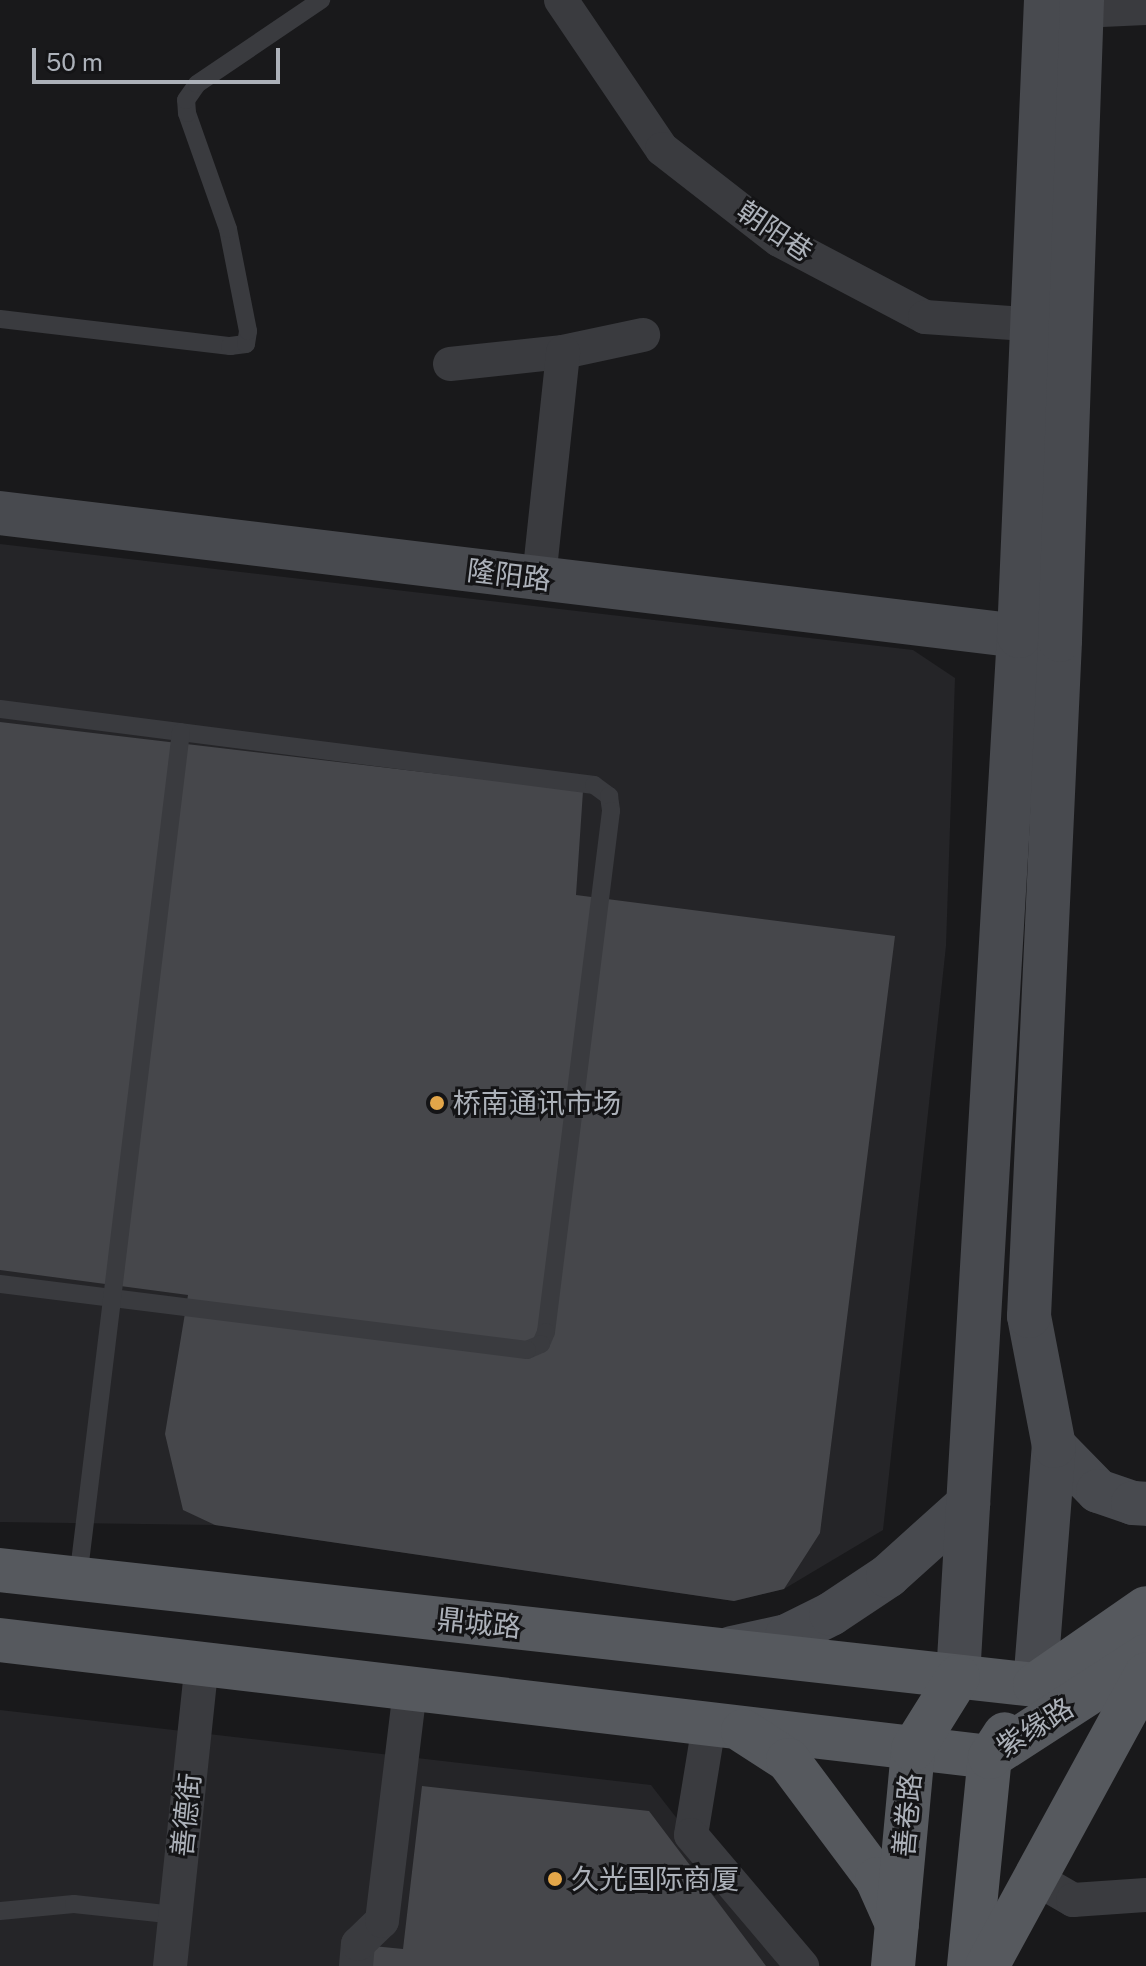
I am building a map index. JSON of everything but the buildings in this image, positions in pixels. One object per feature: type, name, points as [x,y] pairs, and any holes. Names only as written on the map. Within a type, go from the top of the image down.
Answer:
[{"type":"main road","points":[[969,1966],[990,1757],[1035,1685],[1054,1446],[1029,1316],[1052,326],[1064,6]]},
{"type":"main road","points":[[958,1677],[1019,636],[1052,326]]},
{"type":"main road","name":"隆阳路","points":[[0,513],[1019,636]]},
{"type":"main road","points":[[1054,1446],[1098,1491],[1133,1503],[1146,1504]]},
{"type":"main road","points":[[722,1651],[787,1636],[831,1614],[888,1576],[968,1504]]},
{"type":"main road","name":"鼎城路","points":[[0,1570],[958,1677]]},
{"type":"main road","name":"紫缘路","points":[[958,1677],[1035,1685],[1146,1608]]},
{"type":"main road","points":[[0,1640],[913,1749]]},
{"type":"main road","name":"紫缘路","points":[[913,1749],[990,1757],[1146,1656]]},
{"type":"main road","points":[[987,1966],[1146,1674]]},
{"type":"main road","name":"善卷路","points":[[895,1945],[913,1749],[958,1677]]},
{"type":"main road","points":[[723,1726],[788,1760],[877,1879],[895,1945]]},
{"type":"street","name":"朝阳巷","points":[[561,0],[662,149],[779,240],[925,317],[1052,326]]},
{"type":"street","points":[[1064,6],[1146,8]]},
{"type":"street","points":[[450,364],[563,352],[643,335]]},
{"type":"street","points":[[539,578],[563,352]]},
{"type":"street","name":"善德街","points":[[170,1966],[202,1664]]},
{"type":"street","points":[[356,1966],[358,1944],[382,1921],[410,1689]]},
{"type":"street","points":[[723,1726],[691,1835],[802,1966]]},
{"type":"street","points":[[1035,1878],[1073,1900],[1146,1895]]},
{"type":"lane","points":[[0,319],[230,346],[246,344],[248,331],[228,229],[187,113],[186,100],[197,84],[321,0]]},
{"type":"lane","points":[[0,709],[594,785],[609,796],[611,811],[546,1332],[541,1344],[527,1350],[0,1284]]},
{"type":"lane","points":[[78,1579],[181,732]]},
{"type":"lane","points":[[0,1911],[74,1904],[176,1915]]},
{"type":"shaded area","name":"桥南通讯市场","points":[[0,544],[913,650],[955,678],[946,946],[883,1530],[784,1589],[734,1601],[215,1525],[0,1522]]},
{"type":"shaded area","points":[[0,1710],[651,1785],[791,1966],[0,1966]]},
{"type":"place","name":"桥南通讯市场","points":[[437,1103]]},
{"type":"place","name":"久光国际商厦","points":[[555,1879]]}]
